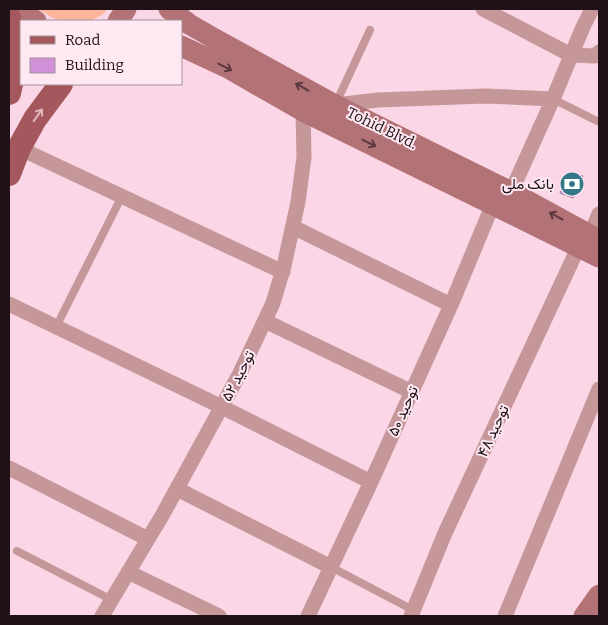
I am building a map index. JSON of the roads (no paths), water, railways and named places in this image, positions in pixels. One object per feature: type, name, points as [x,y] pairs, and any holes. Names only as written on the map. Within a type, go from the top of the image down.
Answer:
[{"type":"main road","points":[[119,20],[126,9]]},
{"type":"main road","name":"Tohid Blvd.","points":[[169,9],[189,24],[335,105],[511,192],[589,240],[599,257]]},
{"type":"main road","points":[[11,29],[16,53],[14,79]]},
{"type":"main road","name":"Tohid Blvd.","points":[[185,49],[228,68],[303,111],[493,204],[589,240]]},
{"type":"main road","points":[[9,174],[19,148],[35,118],[59,85]]},
{"type":"main road","points":[[584,616],[599,595]]},
{"type":"street","points":[[483,9],[571,55],[596,56],[599,52]]},
{"type":"street","points":[[511,192],[592,9]]},
{"type":"street","points":[[335,105],[378,100],[485,96],[553,99]]},
{"type":"street","name":"توحید ۵۲","points":[[102,616],[177,489],[240,373],[273,303],[283,272],[298,202],[304,157],[303,111]]},
{"type":"street","points":[[19,148],[283,272]]},
{"type":"street","name":"توحید ۵۰","points":[[308,616],[412,392],[493,204]]},
{"type":"street","name":"توحید ۴۸","points":[[412,613],[445,533],[589,240],[599,214]]},
{"type":"street","points":[[293,228],[451,305]]},
{"type":"street","points":[[9,304],[222,406],[371,482]]},
{"type":"street","points":[[265,321],[412,392]]},
{"type":"street","points":[[505,616],[599,389]]},
{"type":"street","points":[[9,468],[148,538]]},
{"type":"street","points":[[177,489],[331,567]]},
{"type":"street","points":[[128,572],[219,616]]},
{"type":"lane","points":[[335,105],[370,30]]},
{"type":"lane","points":[[553,99],[599,122]]},
{"type":"lane","points":[[56,327],[122,196]]},
{"type":"lane","points":[[17,551],[112,600]]},
{"type":"lane","points":[[331,567],[412,613]]},
{"type":"place","name":"بانک ملی","points":[[572,184]]}]
